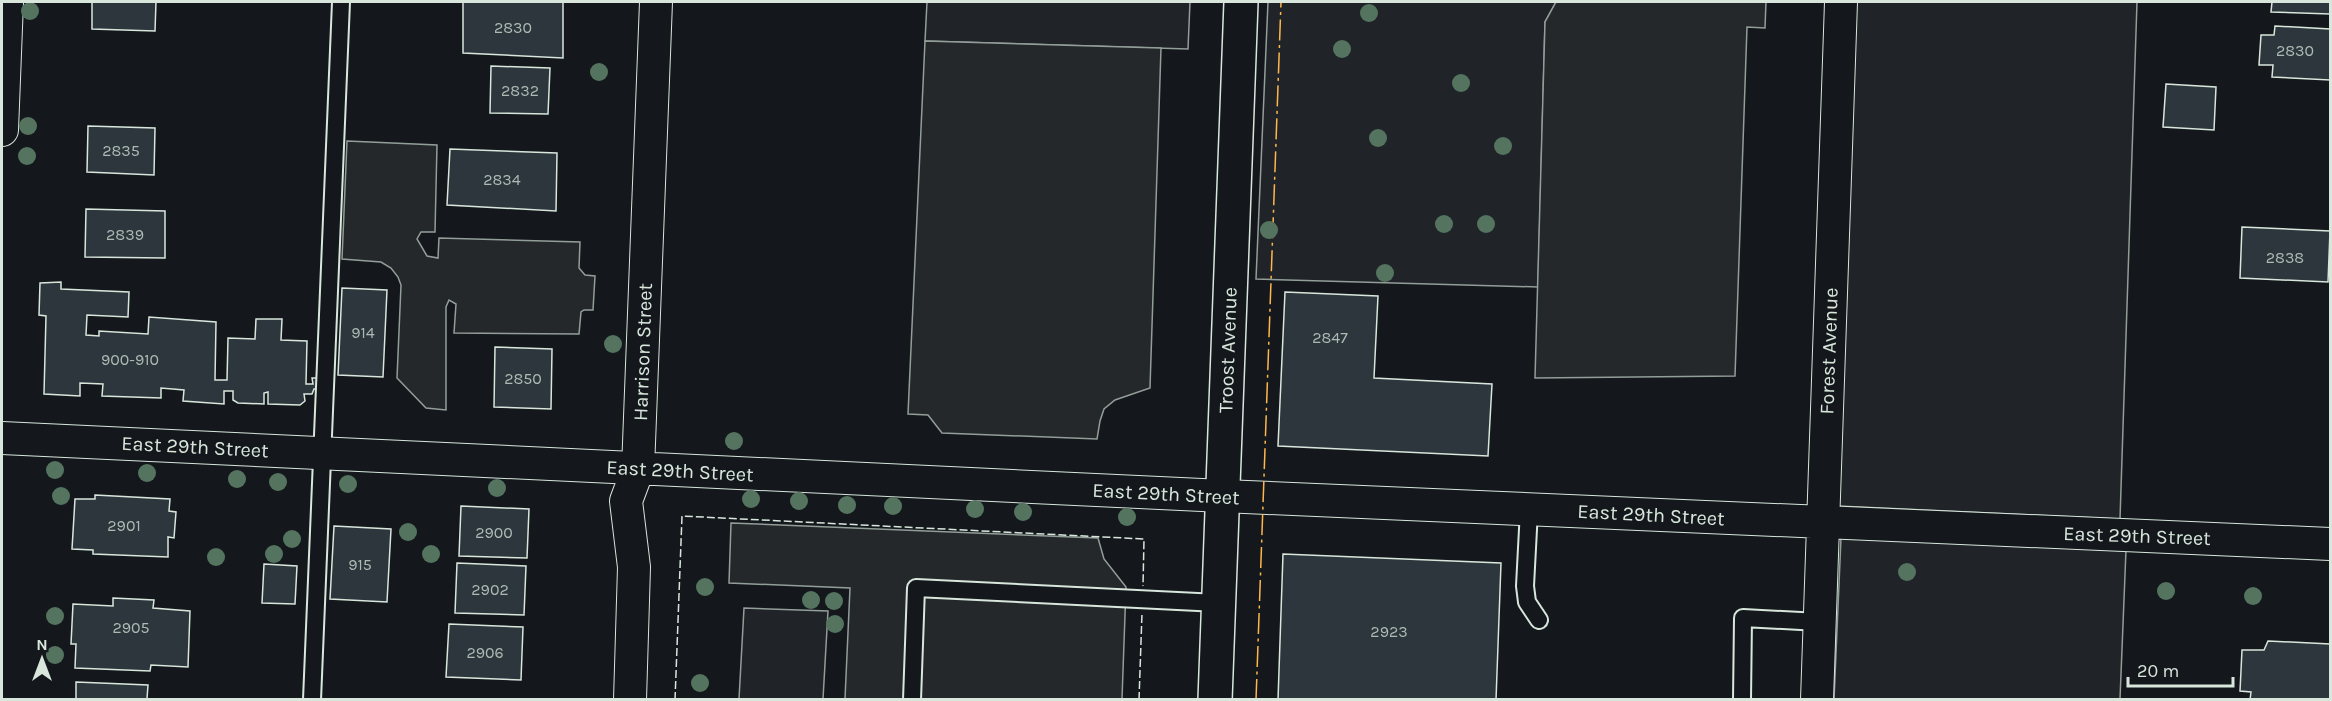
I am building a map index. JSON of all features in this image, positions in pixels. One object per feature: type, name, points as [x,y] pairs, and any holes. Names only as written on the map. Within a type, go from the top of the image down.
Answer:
[{"type":"main road","name":"Troost Avenue","points":[[1215,699],[1241,2]]},
{"type":"street","points":[[2,130],[7,2]]},
{"type":"street","name":"Harrison Street","points":[[630,699],[634,567],[626,501],[638,469],[656,2]]},
{"type":"street","name":"Forest Avenue","points":[[1817,699],[1841,2]]},
{"type":"street","name":"East 29th Street","points":[[2,438],[1530,510],[2331,544]]},
{"type":"lane","points":[[312,699],[341,2]]},
{"type":"lane","points":[[1530,510],[1525,586],[1527,602],[1539,620]]},
{"type":"lane","points":[[912,699],[916,588],[1218,603]]},
{"type":"lane","points":[[1742,699],[1743,618],[1820,622]]},
{"type":"shaded area","points":[[927,2],[1190,2],[1188,49],[925,41]]},
{"type":"shaded area","points":[[1268,2],[1556,2],[1545,22],[1538,287],[1256,279]]},
{"type":"shaded area","points":[[1556,2],[1766,2],[1765,28],[1747,27],[1735,376],[1535,378],[1545,22]]},
{"type":"shaded area","points":[[1855,2],[2137,2],[2120,519],[1838,506]]},
{"type":"shaded area","points":[[925,41],[1161,48],[1150,388],[1115,400],[1104,409],[1097,439],[942,433],[928,415],[908,414]]},
{"type":"shaded area","points":[[347,141],[437,145],[435,232],[421,232],[417,239],[427,256],[438,258],[439,238],[580,242],[579,268],[585,275],[595,276],[593,310],[581,312],[579,334],[454,333],[456,304],[449,300],[446,307],[446,410],[426,408],[397,378],[401,285],[398,277],[391,268],[381,262],[342,259]]},
{"type":"shaded area","points":[[731,523],[1098,538],[1104,559],[1126,587],[1122,699],[845,699],[850,588],[729,583]]},
{"type":"shaded area","points":[[1841,538],[2126,550],[2120,699],[1834,700]]},
{"type":"shaded area","points":[[744,608],[828,611],[823,699],[739,699]]},
{"type":"building","points":[[92,2],[156,2],[155,31],[92,29]]},
{"type":"building","points":[[463,2],[563,2],[563,58],[463,53]]},
{"type":"building","points":[[2272,2],[2330,2],[2330,14],[2271,12]]},
{"type":"building","points":[[2275,26],[2330,29],[2330,80],[2272,77],[2273,65],[2259,65],[2261,35],[2274,35]]},
{"type":"building","points":[[491,66],[550,68],[548,114],[490,113]]},
{"type":"building","points":[[2166,84],[2216,87],[2214,130],[2163,127]]},
{"type":"building","points":[[88,126],[155,128],[154,175],[87,172]]},
{"type":"building","points":[[450,149],[557,153],[556,211],[447,205]]},
{"type":"building","points":[[86,209],[165,211],[165,258],[85,257]]},
{"type":"building","points":[[2242,227],[2330,231],[2328,282],[2240,278]]},
{"type":"building","points":[[61,282],[61,289],[129,292],[128,317],[87,315],[86,335],[99,336],[99,331],[148,334],[149,317],[216,322],[215,380],[227,380],[228,338],[255,339],[256,319],[282,319],[281,340],[307,341],[306,384],[313,384],[312,378],[318,378],[318,389],[314,389],[312,394],[304,394],[305,401],[300,405],[268,404],[268,392],[264,393],[264,404],[238,403],[233,400],[233,391],[224,391],[224,404],[183,401],[184,390],[161,388],[161,398],[102,396],[103,384],[80,383],[80,396],[44,394],[46,316],[39,315],[40,283]]},
{"type":"building","points":[[342,288],[387,290],[383,377],[338,375]]},
{"type":"building","points":[[1285,292],[1378,296],[1374,378],[1492,384],[1488,456],[1278,446]]},
{"type":"building","points":[[495,347],[552,349],[551,409],[494,407]]},
{"type":"building","points":[[95,495],[170,499],[169,511],[176,512],[174,538],[168,537],[168,557],[93,554],[93,550],[72,549],[75,499],[95,499]]},
{"type":"building","points":[[461,506],[529,509],[527,558],[459,556]]},
{"type":"building","points":[[334,526],[391,529],[387,602],[330,599]]},
{"type":"building","points":[[1283,554],[1501,563],[1496,700],[1278,700]]},
{"type":"building","points":[[457,563],[526,566],[524,615],[455,613]]},
{"type":"building","points":[[264,564],[297,566],[295,604],[262,603]]},
{"type":"building","points":[[113,598],[154,600],[153,608],[190,611],[188,667],[151,665],[150,671],[75,668],[76,644],[71,644],[73,604],[113,606]]},
{"type":"building","points":[[449,624],[523,627],[521,680],[446,677]]},
{"type":"building","points":[[2268,641],[2330,644],[2330,700],[2250,700],[2251,692],[2240,691],[2242,650],[2264,650]]},
{"type":"building","points":[[76,682],[148,685],[147,699],[157,700],[76,700]]},
{"type":"fence","points":[[675,700],[682,516],[1144,539],[1143,586]]},
{"type":"fence","points":[[1139,700],[1142,613]]},
{"type":"power","points":[[1256,700],[1281,2]]}]
